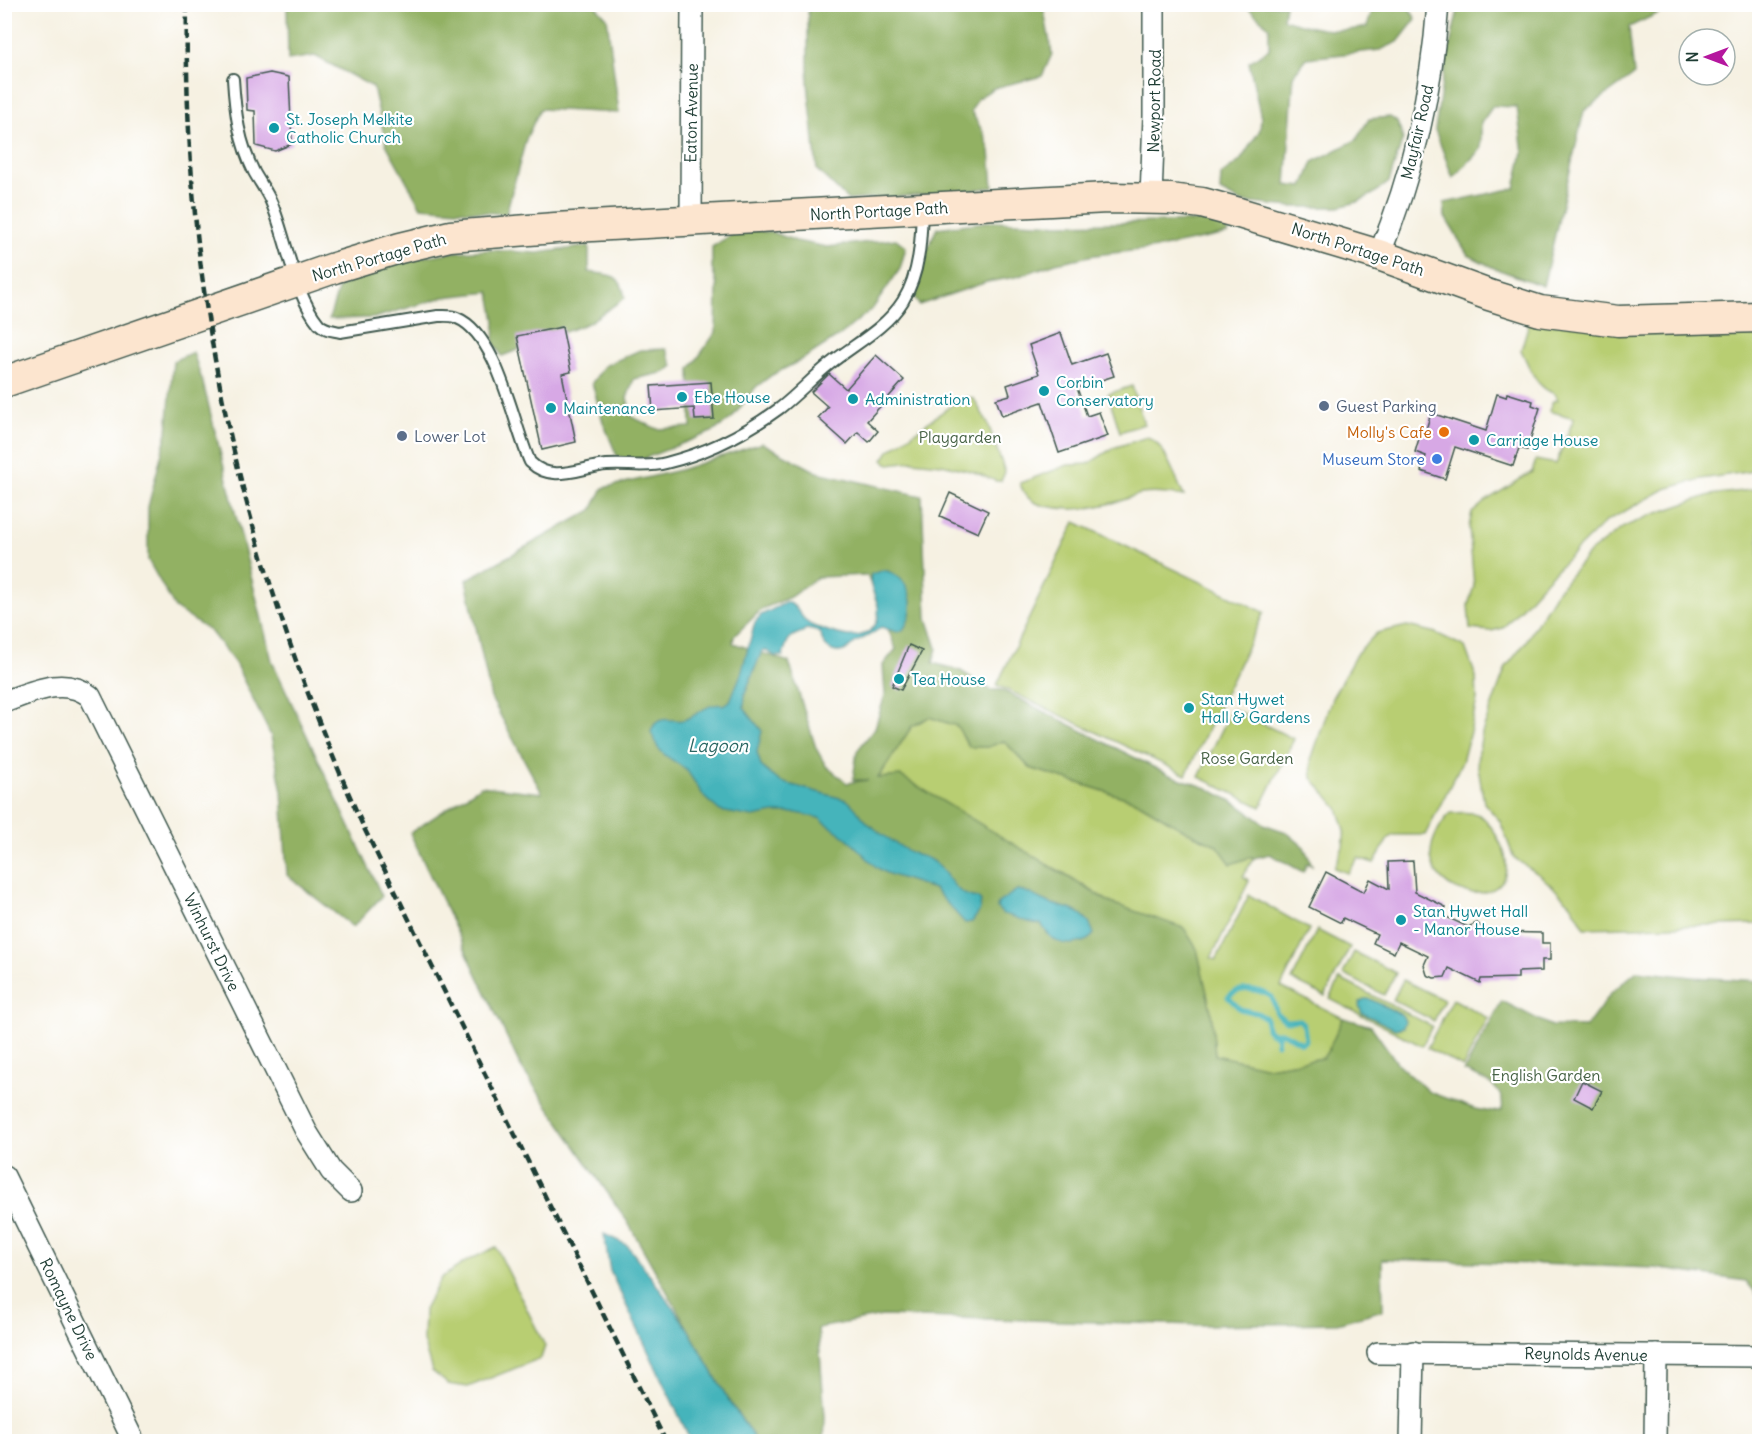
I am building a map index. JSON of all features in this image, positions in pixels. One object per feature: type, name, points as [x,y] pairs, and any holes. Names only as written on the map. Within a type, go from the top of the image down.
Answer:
[{"type":"main road","name":"North Portage Path","points":[[4,382],[297,280],[400,248],[450,236],[555,228],[1107,198],[1151,198],[1202,203],[1379,255],[1540,311],[1618,321],[1760,317]]},
{"type":"street","name":"Eaton Avenue","points":[[691,221],[692,4]]},
{"type":"street","name":"Newport Road","points":[[1151,198],[1154,4]]},
{"type":"street","name":"Mayfair Road","points":[[1379,255],[1410,169],[1431,66],[1437,4]]},
{"type":"street","name":"Winhurst Drive","points":[[4,702],[49,686],[80,688],[90,696],[306,1131],[331,1171],[351,1191]]},
{"type":"street","name":"Romayne Drive","points":[[4,1176],[134,1442]]},
{"type":"street","points":[[1411,1442],[1413,1352]]},
{"type":"street","name":"Reynolds Avenue","points":[[1378,1353],[1760,1356]]},
{"type":"street","points":[[1655,1442],[1656,1355]]},
{"type":"lane","points":[[233,79],[238,127],[244,149],[272,203],[297,280],[319,324],[326,329],[340,332],[438,316],[455,316],[465,322],[490,354],[507,394],[530,462],[537,469],[558,474],[599,466],[646,467],[666,464],[732,438],[781,407],[832,362],[870,335],[902,303],[911,286],[921,242],[922,208]]},
{"type":"green space","points":[[287,5],[595,5],[607,18],[619,113],[540,109],[526,139],[506,214],[421,207],[386,144],[373,87],[315,56],[288,60]]},
{"type":"green space","points":[[808,5],[1043,5],[1052,54],[1042,76],[994,88],[978,98],[971,111],[984,134],[990,151],[993,187],[951,193],[848,200],[817,170],[808,83]]},
{"type":"green space","points":[[1245,5],[1285,5],[1283,19],[1315,28],[1343,30],[1367,27],[1374,5],[1407,5],[1416,19],[1398,42],[1380,50],[1307,58],[1294,74],[1286,185],[1303,187],[1313,162],[1356,140],[1369,119],[1390,117],[1397,122],[1403,138],[1389,182],[1373,194],[1339,207],[1292,207],[1241,202],[1220,191],[1221,175],[1240,161],[1260,130],[1261,118],[1249,62],[1269,49],[1269,27]]},
{"type":"green space","points":[[1459,5],[1662,5],[1659,13],[1629,27],[1634,75],[1584,111],[1543,286],[1494,268],[1468,255],[1445,217],[1444,203],[1515,188],[1523,153],[1517,107],[1493,106],[1481,123],[1481,149],[1453,178],[1435,130],[1443,77]]},
{"type":"green space","points":[[993,221],[1060,224],[1214,221],[1230,224],[1227,234],[1158,248],[1095,255],[1056,263],[1016,277],[987,282],[919,305],[914,296],[925,254],[937,228]]},
{"type":"green space","points":[[742,228],[774,233],[796,241],[827,247],[896,239],[906,247],[900,269],[873,308],[839,336],[772,375],[756,387],[732,418],[714,431],[638,461],[617,456],[603,422],[592,383],[604,366],[640,350],[666,349],[673,366],[666,372],[634,379],[627,398],[632,417],[657,429],[691,427],[690,369],[716,332],[717,286],[712,268],[712,247]]},
{"type":"green space","points":[[589,246],[589,272],[614,277],[621,284],[625,298],[588,323],[502,356],[494,343],[495,321],[490,292],[444,297],[374,318],[329,319],[339,287],[391,262],[454,252],[490,250],[538,253]]},
{"type":"green space","points":[[1529,323],[1759,330],[1759,470],[1701,479],[1665,489],[1605,522],[1548,578],[1503,628],[1491,631],[1470,629],[1468,605],[1474,586],[1469,527],[1472,513],[1487,500],[1532,472],[1536,460],[1556,464],[1574,418],[1549,411],[1553,401],[1558,400],[1555,394],[1538,382],[1521,350]]},
{"type":"green space","points":[[193,352],[203,383],[272,661],[382,896],[353,927],[287,875],[282,791],[271,736],[235,663],[211,632],[175,608],[148,560],[148,507],[167,432],[173,361]]},
{"type":"green space","points":[[1132,386],[1144,424],[1120,432],[1108,394]]},
{"type":"green space","name":"Playgarden","points":[[967,397],[974,399],[988,424],[1005,472],[1001,481],[942,464],[912,461],[889,464],[883,460],[889,451],[956,402]]},
{"type":"green space","points":[[1147,437],[1153,440],[1164,453],[1184,496],[1147,493],[1101,506],[1065,509],[1046,506],[1029,499],[1020,483],[1068,465],[1088,464],[1113,448]]},
{"type":"green space","name":"English Garden","points":[[762,443],[817,472],[922,496],[927,618],[937,648],[933,663],[961,671],[990,690],[1002,690],[1167,774],[1207,788],[1237,804],[1266,825],[1286,832],[1304,847],[1312,865],[1307,863],[1303,872],[1270,854],[1251,857],[1231,864],[1217,845],[1188,832],[1136,801],[1030,768],[1004,741],[988,747],[969,747],[957,726],[929,717],[912,726],[878,778],[901,776],[1111,903],[1184,928],[1197,949],[1211,1011],[1215,1055],[1268,1067],[1323,1058],[1343,1018],[1371,1026],[1398,1064],[1429,1092],[1475,1109],[1492,1112],[1502,1110],[1500,1095],[1496,1089],[1491,1084],[1464,1071],[1502,1001],[1551,1026],[1586,1027],[1612,992],[1637,971],[1759,981],[1759,1297],[1746,1281],[1655,1268],[1382,1259],[1383,1310],[1337,1323],[1201,1325],[882,1316],[818,1328],[825,1417],[824,1441],[756,1441],[728,1399],[627,1221],[521,1067],[410,833],[481,786],[542,793],[491,698],[466,580],[592,510],[603,488],[680,470]],"holes":[[[867,575],[896,649],[883,665],[885,695],[875,728],[857,751],[853,780],[868,780],[847,783],[826,766],[816,748],[789,662],[733,643],[734,636],[762,609],[790,597],[818,577]]]},
{"type":"green space","points":[[1759,489],[1759,924],[1585,928],[1571,904],[1541,876],[1514,858],[1500,821],[1484,803],[1477,761],[1482,733],[1506,667],[1525,643],[1557,591],[1590,552],[1624,527],[1710,495]]},
{"type":"green space","points":[[1075,522],[1264,612],[1186,775],[997,685]]},
{"type":"green space","points":[[1407,626],[1436,633],[1465,647],[1476,677],[1477,700],[1471,728],[1462,762],[1425,835],[1393,835],[1388,839],[1374,863],[1358,858],[1348,873],[1334,868],[1343,847],[1345,830],[1338,808],[1312,778],[1311,760],[1332,698],[1357,653],[1377,633]]},
{"type":"green space","name":"Rose Garden","points":[[1232,709],[1294,739],[1261,807],[1199,777]]},
{"type":"green space","points":[[929,717],[957,726],[969,747],[988,747],[1004,741],[1030,768],[1136,801],[1188,832],[1254,858],[1243,876],[1249,881],[1211,958],[1216,960],[1249,895],[1309,929],[1281,987],[1343,1018],[1323,1058],[1268,1067],[1215,1055],[1211,1011],[1197,949],[1184,929],[1111,903],[1064,873],[878,779],[912,726]]},
{"type":"green space","points":[[1451,813],[1479,815],[1496,835],[1506,861],[1503,878],[1494,889],[1480,893],[1464,892],[1449,885],[1437,874],[1431,858],[1434,839],[1441,825]]},
{"type":"green space","points":[[1317,930],[1350,947],[1325,996],[1292,980]]},
{"type":"green space","points":[[1354,952],[1396,973],[1384,995],[1343,974]]},
{"type":"green space","points":[[1340,979],[1432,1026],[1422,1046],[1330,999]]},
{"type":"green space","points":[[1403,980],[1444,1000],[1434,1021],[1393,1000]]},
{"type":"green space","points":[[1453,999],[1488,1018],[1463,1067],[1427,1048]]},
{"type":"green space","points":[[496,1247],[545,1346],[541,1358],[468,1387],[448,1384],[432,1371],[423,1341],[424,1310],[441,1278],[467,1261]]},
{"type":"water","name":"Lagoon","points":[[884,570],[901,579],[910,594],[910,612],[903,630],[897,632],[881,627],[848,649],[838,652],[827,647],[821,634],[817,631],[806,629],[789,640],[783,656],[775,656],[765,650],[762,651],[745,693],[744,708],[762,731],[757,752],[761,766],[781,782],[847,800],[869,824],[885,837],[936,864],[961,892],[978,898],[981,902],[979,912],[972,922],[965,923],[934,889],[886,873],[876,867],[848,839],[819,818],[797,813],[774,813],[753,817],[720,811],[705,798],[686,769],[658,748],[651,732],[659,721],[683,720],[707,707],[723,705],[730,701],[741,674],[755,622],[761,615],[787,602],[794,606],[811,625],[843,635],[860,636],[867,633],[875,626],[878,615],[878,606],[870,583],[871,574]]},
{"type":"water","points":[[1017,890],[1076,911],[1086,919],[1094,934],[1081,943],[1058,942],[1051,938],[1041,924],[1003,914],[997,908],[998,903]]},
{"type":"water","points":[[1370,999],[1402,1015],[1405,1021],[1403,1027],[1395,1029],[1362,1013],[1360,1002]]},
{"type":"water","points":[[604,1234],[627,1245],[646,1270],[687,1327],[728,1399],[756,1441],[691,1441],[610,1271]]},
{"type":"building","name":"St. Joseph Melkite Catholic Church","points":[[270,73],[289,77],[292,144],[275,151],[256,146],[255,111],[247,110],[246,78]]},
{"type":"building","name":"Maintenance","points":[[562,327],[571,372],[562,374],[576,442],[542,450],[517,336]]},
{"type":"building","name":"Corbin Conservatory","points":[[1061,333],[1072,365],[1106,353],[1114,376],[1077,388],[1087,416],[1099,412],[1108,436],[1059,453],[1042,402],[1002,416],[996,399],[1010,395],[1007,385],[1039,374],[1029,345]]},
{"type":"building","name":"Administration","points":[[876,355],[904,380],[867,421],[878,431],[869,442],[858,432],[847,444],[818,418],[828,407],[811,392],[829,374],[846,389]]},
{"type":"building","name":"Ebe House","points":[[711,382],[714,419],[695,420],[694,408],[653,411],[651,386]]},
{"type":"building","name":"Carriage House","points":[[1507,393],[1533,401],[1532,405],[1540,408],[1527,450],[1519,448],[1513,466],[1455,447],[1445,479],[1421,471],[1426,456],[1415,452],[1421,432],[1425,433],[1431,413],[1486,431],[1497,394],[1506,397]]},
{"type":"building","points":[[950,493],[988,511],[978,533],[940,516]]},
{"type":"building","points":[[909,645],[922,651],[901,690],[892,686]]},
{"type":"building","name":"Stan Hywet Hall - Manor House","points":[[1413,861],[1415,892],[1446,907],[1442,915],[1468,927],[1477,923],[1487,932],[1542,933],[1542,943],[1550,943],[1550,960],[1542,960],[1542,971],[1518,972],[1518,978],[1481,979],[1480,983],[1449,968],[1445,977],[1434,978],[1427,975],[1424,965],[1428,956],[1399,942],[1394,953],[1373,943],[1377,934],[1343,918],[1341,923],[1309,907],[1326,872],[1364,892],[1370,879],[1389,889],[1388,862]]},
{"type":"building","points":[[1582,1081],[1602,1091],[1593,1108],[1574,1098]]},
{"type":"waterway","points":[[1270,1033],[1284,1033],[1302,1043],[1306,1040],[1304,1026],[1300,1020],[1286,1021],[1277,1014],[1272,997],[1267,994],[1256,990],[1244,990],[1228,997],[1240,1009],[1266,1018],[1267,1029],[1278,1037],[1277,1044]]},
{"type":"railway","points":[[187,4],[188,113],[196,219],[209,324],[228,426],[254,527],[285,628],[321,728],[364,828],[666,1442]]},
{"type":"place","name":"St. Joseph Melkite Catholic Church","points":[[274,128]]},
{"type":"place","name":"Corbin Conservatory","points":[[1044,391]]},
{"type":"place","name":"Ebe House","points":[[682,397]]},
{"type":"place","name":"Administration","points":[[853,399]]},
{"type":"place","name":"Guest Parking","points":[[1324,406]]},
{"type":"place","name":"Maintenance","points":[[551,408]]},
{"type":"place","name":"Molly's Cafe","points":[[1444,432]]},
{"type":"place","name":"Lower Lot","points":[[402,436]]},
{"type":"place","name":"Carriage House","points":[[1474,440]]},
{"type":"place","name":"Museum Store","points":[[1437,459]]},
{"type":"place","name":"Tea House","points":[[899,679]]},
{"type":"place","name":"Stan Hywet Hall & Gardens","points":[[1189,708]]},
{"type":"place","name":"Stan Hywet Hall - Manor House","points":[[1401,920]]}]
